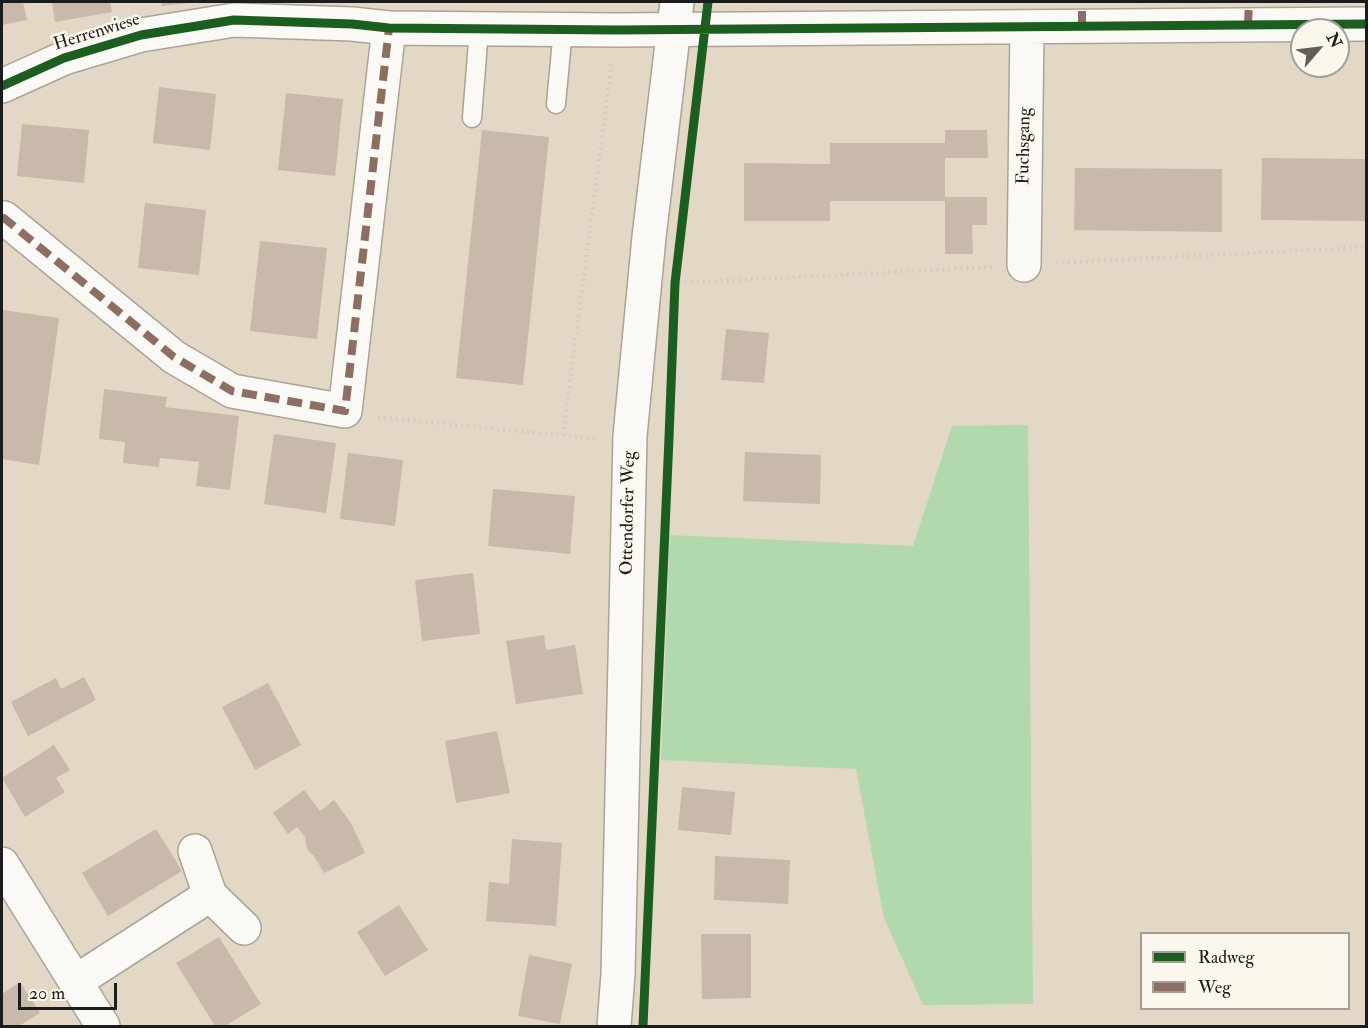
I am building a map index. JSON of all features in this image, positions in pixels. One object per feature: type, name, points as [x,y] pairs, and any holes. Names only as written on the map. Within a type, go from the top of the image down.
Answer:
[{"type":"street","name":"Herrenwiese","points":[[2,86],[64,58],[141,36],[234,20],[352,24],[389,28],[616,30],[675,15],[1027,27],[1366,24]]},
{"type":"street","name":"Ottendorfer Weg","points":[[614,1026],[618,974],[630,436],[649,237],[675,15]]},
{"type":"street","name":"Fuchsgang","points":[[1024,265],[1027,27]]},
{"type":"street","points":[[2,218],[174,357],[232,391],[345,411],[389,28]]},
{"type":"street","points":[[195,851],[210,895],[244,928]]},
{"type":"street","points":[[2,864],[103,1026]]},
{"type":"street","points":[[75,982],[210,895]]},
{"type":"lane","points":[[472,118],[479,29]]},
{"type":"lane","points":[[556,104],[563,29]]},
{"type":"path","points":[[563,435],[616,30]]},
{"type":"path","points":[[345,411],[364,416],[602,440]]},
{"type":"green space","points":[[1028,425],[1033,1004],[923,1005],[884,918],[856,769],[661,760],[670,535],[913,546],[952,426]]},
{"type":"building","points":[[2,2],[23,2],[27,20],[2,25]]},
{"type":"building","points":[[52,2],[110,2],[112,12],[55,22]]},
{"type":"building","points":[[161,2],[189,2],[189,3],[162,6]]},
{"type":"building","points":[[159,87],[216,94],[210,150],[153,143]]},
{"type":"building","points":[[286,93],[343,99],[335,176],[278,170]]},
{"type":"building","points":[[22,124],[89,130],[84,183],[17,176]]},
{"type":"building","points":[[482,130],[549,137],[523,385],[456,378]]},
{"type":"building","points":[[945,130],[987,130],[988,158],[945,158],[945,197],[987,197],[987,225],[972,225],[973,254],[945,254],[945,201],[830,201],[830,221],[744,221],[744,163],[830,164],[830,143],[945,143]]},
{"type":"building","points":[[1262,158],[1366,159],[1366,221],[1261,220]]},
{"type":"building","points":[[1075,168],[1222,169],[1222,232],[1074,230]]},
{"type":"building","points":[[145,203],[206,210],[199,275],[138,268]]},
{"type":"building","points":[[260,241],[327,248],[317,339],[250,331]]},
{"type":"building","points":[[2,310],[59,318],[39,465],[2,459]]},
{"type":"building","points":[[726,329],[769,333],[764,383],[721,380]]},
{"type":"building","points":[[104,389],[167,397],[165,407],[239,416],[230,490],[196,486],[199,462],[160,458],[159,467],[123,463],[125,442],[99,439]]},
{"type":"building","points":[[274,434],[336,443],[326,513],[264,504]]},
{"type":"building","points":[[745,452],[821,455],[820,504],[743,501]]},
{"type":"building","points":[[348,453],[403,460],[395,526],[340,519]]},
{"type":"building","points":[[493,489],[575,496],[570,554],[488,546]]},
{"type":"building","points":[[473,573],[480,634],[422,641],[415,580]]},
{"type":"building","points":[[544,635],[546,650],[575,645],[583,694],[516,704],[506,641]]},
{"type":"building","points":[[84,677],[96,700],[28,736],[11,702],[56,678],[61,689]]},
{"type":"building","points":[[268,683],[301,745],[255,770],[222,707]]},
{"type":"building","points":[[497,731],[510,793],[456,803],[445,741]]},
{"type":"building","points":[[54,745],[70,770],[56,778],[65,792],[25,817],[2,778]]},
{"type":"building","points":[[682,787],[735,792],[731,835],[678,830]]},
{"type":"building","points":[[304,790],[320,811],[334,800],[351,823],[365,853],[324,873],[307,849],[305,837],[297,827],[288,834],[273,813]]},
{"type":"building","points":[[156,829],[182,871],[108,916],[82,873]]},
{"type":"building","points":[[512,839],[562,843],[556,926],[486,921],[489,882],[509,884]]},
{"type":"building","points":[[715,856],[790,860],[788,904],[714,900]]},
{"type":"building","points":[[399,905],[428,950],[385,976],[357,932]]},
{"type":"building","points":[[701,934],[751,934],[751,998],[702,999]]},
{"type":"building","points":[[219,937],[261,1004],[225,1026],[215,1026],[176,963]]},
{"type":"building","points":[[529,955],[572,964],[560,1024],[518,1016]]},
{"type":"building","points":[[20,982],[40,1013],[19,1026],[2,1026],[2,994]]},
{"type":"marked path","points":[[1082,2],[1082,26]]},
{"type":"marked path","points":[[1248,25],[1249,2]]},
{"type":"marked path","points":[[2,218],[174,357],[232,391],[345,411],[389,28]]},
{"type":"cycle path","points":[[643,1026],[675,283],[708,2]]},
{"type":"cycle path","points":[[2,86],[64,58],[141,35],[234,20],[352,24],[389,28],[617,30],[1366,24]]}]
